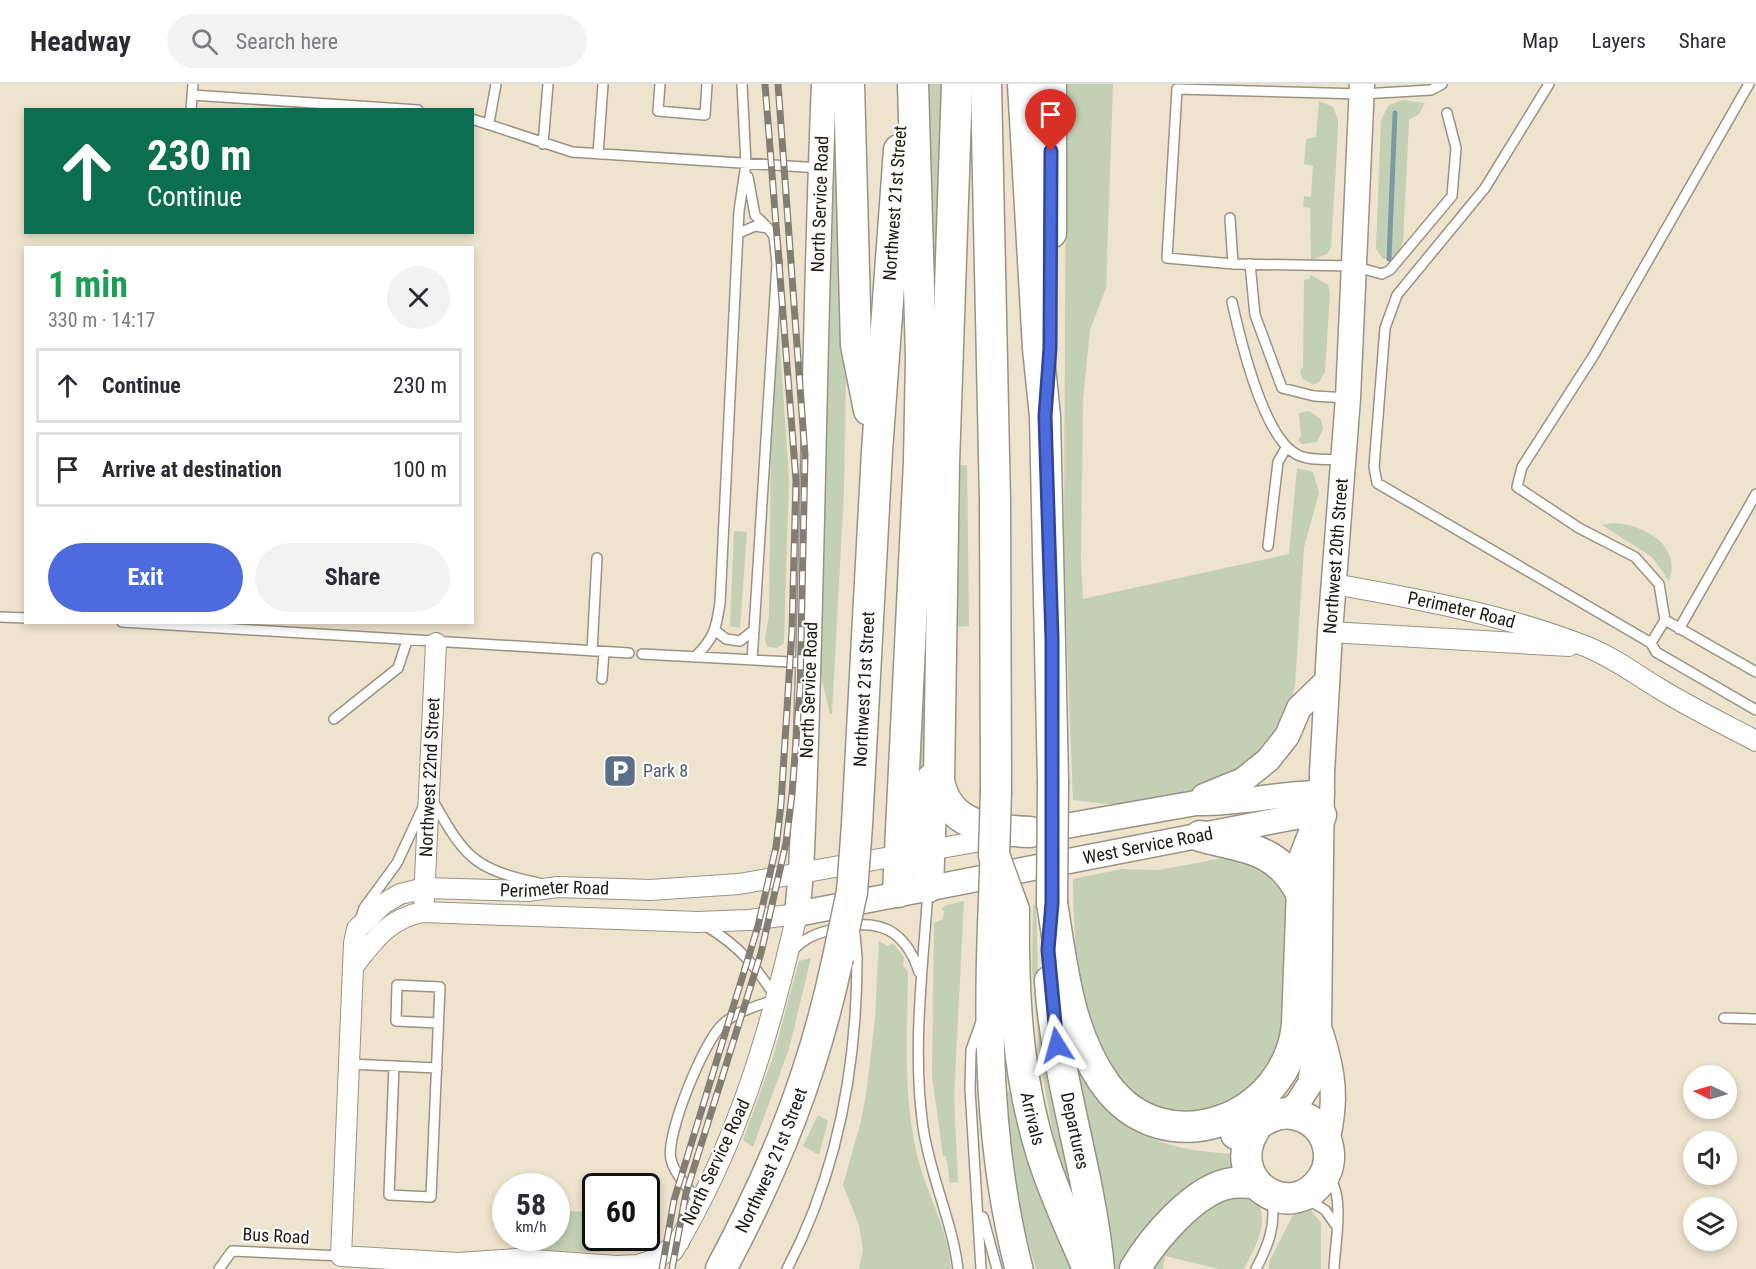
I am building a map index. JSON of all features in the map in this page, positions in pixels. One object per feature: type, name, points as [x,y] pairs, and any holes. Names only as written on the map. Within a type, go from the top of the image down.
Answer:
[{"type":"main road","points":[[849,84],[856,345],[876,451]]},
{"type":"main road","name":"Northwest 21st Street","points":[[721,1269],[770,1172],[796,1109],[847,960],[857,825],[876,451],[903,84]]},
{"type":"main road","points":[[898,892],[919,462],[920,344],[913,84]]},
{"type":"main road","points":[[957,84],[937,756],[941,791],[952,813],[977,824],[1030,832]]},
{"type":"main road","name":"Arrivals","points":[[986,84],[995,501],[996,791],[994,855],[1028,1102],[1052,1186],[1088,1269]]},
{"type":"main road","points":[[1023,84],[1038,348],[1045,416]]},
{"type":"main road","points":[[1045,416],[1050,348],[1051,84]]},
{"type":"main road","name":"Departures","points":[[1045,416],[1053,781],[1052,903],[1048,934],[1054,1026],[1093,1215],[1099,1269]]},
{"type":"main road","points":[[928,886],[932,780],[937,756]]},
{"type":"main road","points":[[1181,1126],[1196,1126],[1237,1114],[1264,1096],[1285,1070],[1293,1051],[1297,1024],[1303,861],[1322,804]]},
{"type":"main road","points":[[1200,836],[1249,847],[1268,855],[1290,874],[1302,895]]},
{"type":"main road","points":[[1052,903],[1063,969],[1074,1015],[1097,1071],[1118,1098],[1142,1118],[1181,1126],[1219,1138],[1256,1127]]},
{"type":"main road","points":[[1003,912],[989,1001],[997,1149],[1006,1213],[1019,1269]]},
{"type":"main road","points":[[1135,1269],[1172,1220],[1202,1198],[1232,1183],[1274,1192],[1314,1188],[1326,1172],[1329,1152],[1327,1142],[1315,1124],[1306,1118],[1285,1113],[1265,1120],[1249,1137],[1246,1155],[1249,1173],[1274,1192]]},
{"type":"street","name":"North Service Road","points":[[663,1269],[699,1202],[738,1118],[761,1057],[797,914],[801,873],[810,663],[820,168],[824,84]]},
{"type":"street","name":"Northwest 20th Street","points":[[1285,1113],[1298,1104],[1310,1084],[1319,1026],[1322,804],[1327,681],[1348,398],[1362,89]]},
{"type":"street","name":"Perimeter Road","points":[[1334,584],[1388,594],[1529,627],[1586,646],[1617,660],[1660,689],[1756,741]]},
{"type":"street","name":"Perimeter Road","points":[[1330,632],[1526,645],[1586,646]]},
{"type":"street","name":"Northwest 22nd Street","points":[[423,912],[436,643]]},
{"type":"street","points":[[1196,803],[1205,796],[1244,780],[1268,760],[1287,736],[1299,708],[1327,681]]},
{"type":"street","name":"West Service Road","points":[[801,873],[1196,803],[1223,803],[1280,794],[1322,804]]},
{"type":"street","name":"West Service Road","points":[[797,914],[928,886],[1082,860],[1200,836],[1295,816],[1322,804]]},
{"type":"street","name":"Perimeter Road","points":[[357,929],[368,915],[391,898],[425,888],[528,891],[558,887],[668,889],[739,884],[801,873]]},
{"type":"street","name":"Perimeter Road","points":[[353,967],[378,935],[396,920],[423,912],[698,922],[749,920],[797,914]]},
{"type":"street","points":[[357,929],[353,967],[341,1256],[406,1265],[462,1266],[483,1269]]},
{"type":"street","name":"Northwest 20th Street","points":[[1319,1026],[1333,1073],[1332,1120],[1327,1142]]},
{"type":"street","points":[[462,1266],[517,1258],[617,1266],[638,1265],[656,1259],[679,1242]]},
{"type":"lane","points":[[191,108],[193,84]]},
{"type":"lane","points":[[489,123],[496,84]]},
{"type":"lane","points":[[543,144],[548,84]]},
{"type":"lane","points":[[598,154],[603,84]]},
{"type":"lane","points":[[660,84],[658,111],[705,115],[707,84]]},
{"type":"lane","points":[[742,84],[746,164],[755,215],[774,236],[777,264],[752,660]]},
{"type":"lane","points":[[1442,84],[1431,90],[1177,89],[1167,258],[1233,264],[1353,266],[1382,274],[1390,270],[1452,196],[1456,148],[1447,113]]},
{"type":"lane","points":[[1549,84],[1485,188],[1397,295],[1385,328],[1375,475],[1377,483],[1651,643],[1656,652],[1756,710]]},
{"type":"lane","points":[[1651,643],[1665,620],[1659,584],[1635,557],[1579,528],[1517,487],[1522,467],[1594,355],[1749,84]]},
{"type":"lane","points":[[192,95],[387,108]]},
{"type":"lane","points":[[286,108],[293,102]]},
{"type":"lane","points":[[474,119],[572,152],[820,168]]},
{"type":"lane","points":[[695,657],[711,641],[716,631],[720,603],[739,211],[746,164]]},
{"type":"lane","points":[[1230,218],[1233,264]]},
{"type":"lane","points":[[739,233],[755,226],[768,228]]},
{"type":"lane","points":[[1250,264],[1256,315],[1282,388],[1314,396],[1348,398]]},
{"type":"lane","points":[[1232,302],[1243,348],[1261,401],[1286,448],[1299,456],[1344,460]]},
{"type":"lane","points":[[1268,546],[1278,462],[1286,448]]},
{"type":"lane","points":[[1679,628],[1756,494]]},
{"type":"lane","points":[[592,651],[597,558]]},
{"type":"lane","points":[[0,617],[24,618]]},
{"type":"lane","points":[[1665,620],[1756,672]]},
{"type":"lane","points":[[156,624],[226,626],[436,643],[629,653]]},
{"type":"lane","points":[[716,631],[726,639],[740,641],[754,630]]},
{"type":"lane","points":[[334,719],[398,668],[407,641]]},
{"type":"lane","points":[[602,679],[604,652]]},
{"type":"lane","points":[[642,654],[810,663]]},
{"type":"lane","points":[[429,794],[454,839],[478,863],[513,878],[558,887]]},
{"type":"lane","points":[[357,929],[364,908],[397,863],[429,794]]},
{"type":"lane","points":[[928,886],[920,975],[919,1068],[923,1127],[951,1228],[958,1269]]},
{"type":"lane","points":[[698,922],[732,941],[752,962],[777,999],[737,1013],[712,1034],[703,1051],[673,1132],[670,1148],[673,1166],[699,1202]]},
{"type":"lane","points":[[787,956],[810,935],[843,926],[883,926],[907,944],[920,975]]},
{"type":"lane","points":[[787,1269],[819,1194],[846,1098],[856,1025],[847,960]]},
{"type":"lane","points":[[394,1066],[389,1195],[431,1197],[440,987],[397,985],[396,1021],[438,1023]]},
{"type":"lane","points":[[981,1269],[970,1100],[971,1050],[989,1001]]},
{"type":"lane","points":[[1724,1018],[1756,1019]]},
{"type":"lane","points":[[349,1064],[437,1068]]},
{"type":"lane","points":[[1326,1172],[1334,1183],[1339,1206],[1335,1224],[1334,1269]]},
{"type":"lane","points":[[1256,1269],[1267,1248],[1273,1226],[1274,1192],[1317,1203],[1335,1224]]},
{"type":"lane","points":[[978,1200],[997,1269]]},
{"type":"lane","name":"Bus Road","points":[[219,1269],[232,1251],[341,1256]]},
{"type":"shaded area","points":[[0,84],[1756,84],[1756,1269],[0,1269]]},
{"type":"green space","points":[[926,84],[949,84],[923,794],[913,793]]},
{"type":"green space","points":[[1066,84],[1113,84],[1106,288],[1090,330],[1083,399],[1081,559],[1083,599],[1289,554],[1297,468],[1313,472],[1319,493],[1304,547],[1295,686],[1279,731],[1258,758],[1200,791],[1116,805],[1073,800],[1064,570]]},
{"type":"green space","points":[[1402,100],[1425,103],[1419,114],[1409,120],[1403,242],[1396,258],[1383,259],[1376,249],[1381,120],[1389,105]]},
{"type":"green space","points":[[1319,101],[1333,107],[1338,119],[1338,130],[1331,247],[1327,254],[1311,260],[1310,208],[1303,207],[1304,196],[1311,197],[1313,166],[1304,164],[1306,139],[1316,137]]},
{"type":"green space","points":[[833,119],[841,119],[846,373],[844,489],[832,714],[830,714],[820,672]]},
{"type":"green space","points":[[1311,275],[1328,285],[1330,293],[1325,372],[1320,381],[1313,385],[1302,378],[1300,370],[1303,367],[1304,280],[1309,279]]},
{"type":"green space","points":[[778,318],[789,479],[784,643],[777,648],[767,647],[765,639],[769,615],[771,441]]},
{"type":"green space","points":[[1309,411],[1321,419],[1323,429],[1317,442],[1302,444],[1298,440],[1301,436],[1299,413]]},
{"type":"green space","points":[[967,465],[969,626],[956,627],[953,466]]},
{"type":"green space","points":[[1614,523],[1637,528],[1658,539],[1670,557],[1672,568],[1669,581],[1652,557],[1602,525]]},
{"type":"green space","points":[[734,531],[747,532],[740,628],[730,626]]},
{"type":"green space","points":[[1234,858],[1263,869],[1277,883],[1287,902],[1286,1004],[1279,1043],[1268,1069],[1241,1099],[1203,1110],[1174,1110],[1160,1107],[1128,1087],[1109,1064],[1095,1036],[1085,1005],[1079,973],[1075,940],[1073,879],[1122,869],[1159,870]]},
{"type":"green space","points":[[964,901],[954,1097],[958,1182],[950,1183],[946,1156],[943,1156],[932,1076],[934,923],[943,919],[944,911],[941,909],[947,905]]},
{"type":"green space","points":[[1033,905],[1036,905],[1039,1002],[1081,1224],[1058,1162],[1040,1060],[1032,969]]},
{"type":"green space","points":[[879,941],[888,946],[893,943],[904,957],[903,966],[908,972],[907,1061],[912,1128],[920,1165],[946,1239],[951,1269],[859,1269],[863,1250],[859,1225],[843,1185],[866,1095],[875,1019]]},
{"type":"green space","points":[[811,958],[789,1049],[753,1147],[743,1140],[773,1057],[799,961]]},
{"type":"green space","points":[[1072,1053],[1105,1099],[1137,1129],[1177,1147],[1234,1154],[1237,1171],[1125,1269],[1111,1269],[1095,1154]]},
{"type":"green space","points":[[1006,1092],[1011,1092],[1049,1220],[1073,1269],[1036,1269],[1016,1199]]},
{"type":"green space","points":[[818,1115],[828,1121],[819,1155],[803,1146]]},
{"type":"green space","points":[[1240,1192],[1258,1202],[1262,1220],[1259,1236],[1244,1269],[1219,1269],[1165,1256],[1163,1269],[1147,1269],[1154,1257],[1207,1207]]},
{"type":"green space","points":[[1297,1207],[1310,1209],[1321,1223],[1321,1269],[1269,1269],[1269,1262]]},
{"type":"green space","points":[[570,1211],[582,1212],[582,1251],[602,1251],[597,1252],[536,1251],[570,1251]]},
{"type":"waterway","points":[[1389,259],[1395,113]]},
{"type":"railway","points":[[662,1269],[674,1200],[758,926],[776,847],[781,804],[792,630],[796,480],[765,84]]},
{"type":"railway","points":[[672,1269],[686,1193],[761,953],[786,843],[792,794],[800,689],[805,455],[778,84]]},
{"type":"place","name":"Park 8","points":[[620,771]]},
{"type":"route","points":[[1051,151],[1050,348],[1045,416],[1053,736],[1052,903],[1048,934],[1050,988],[1057,1045]]}]
